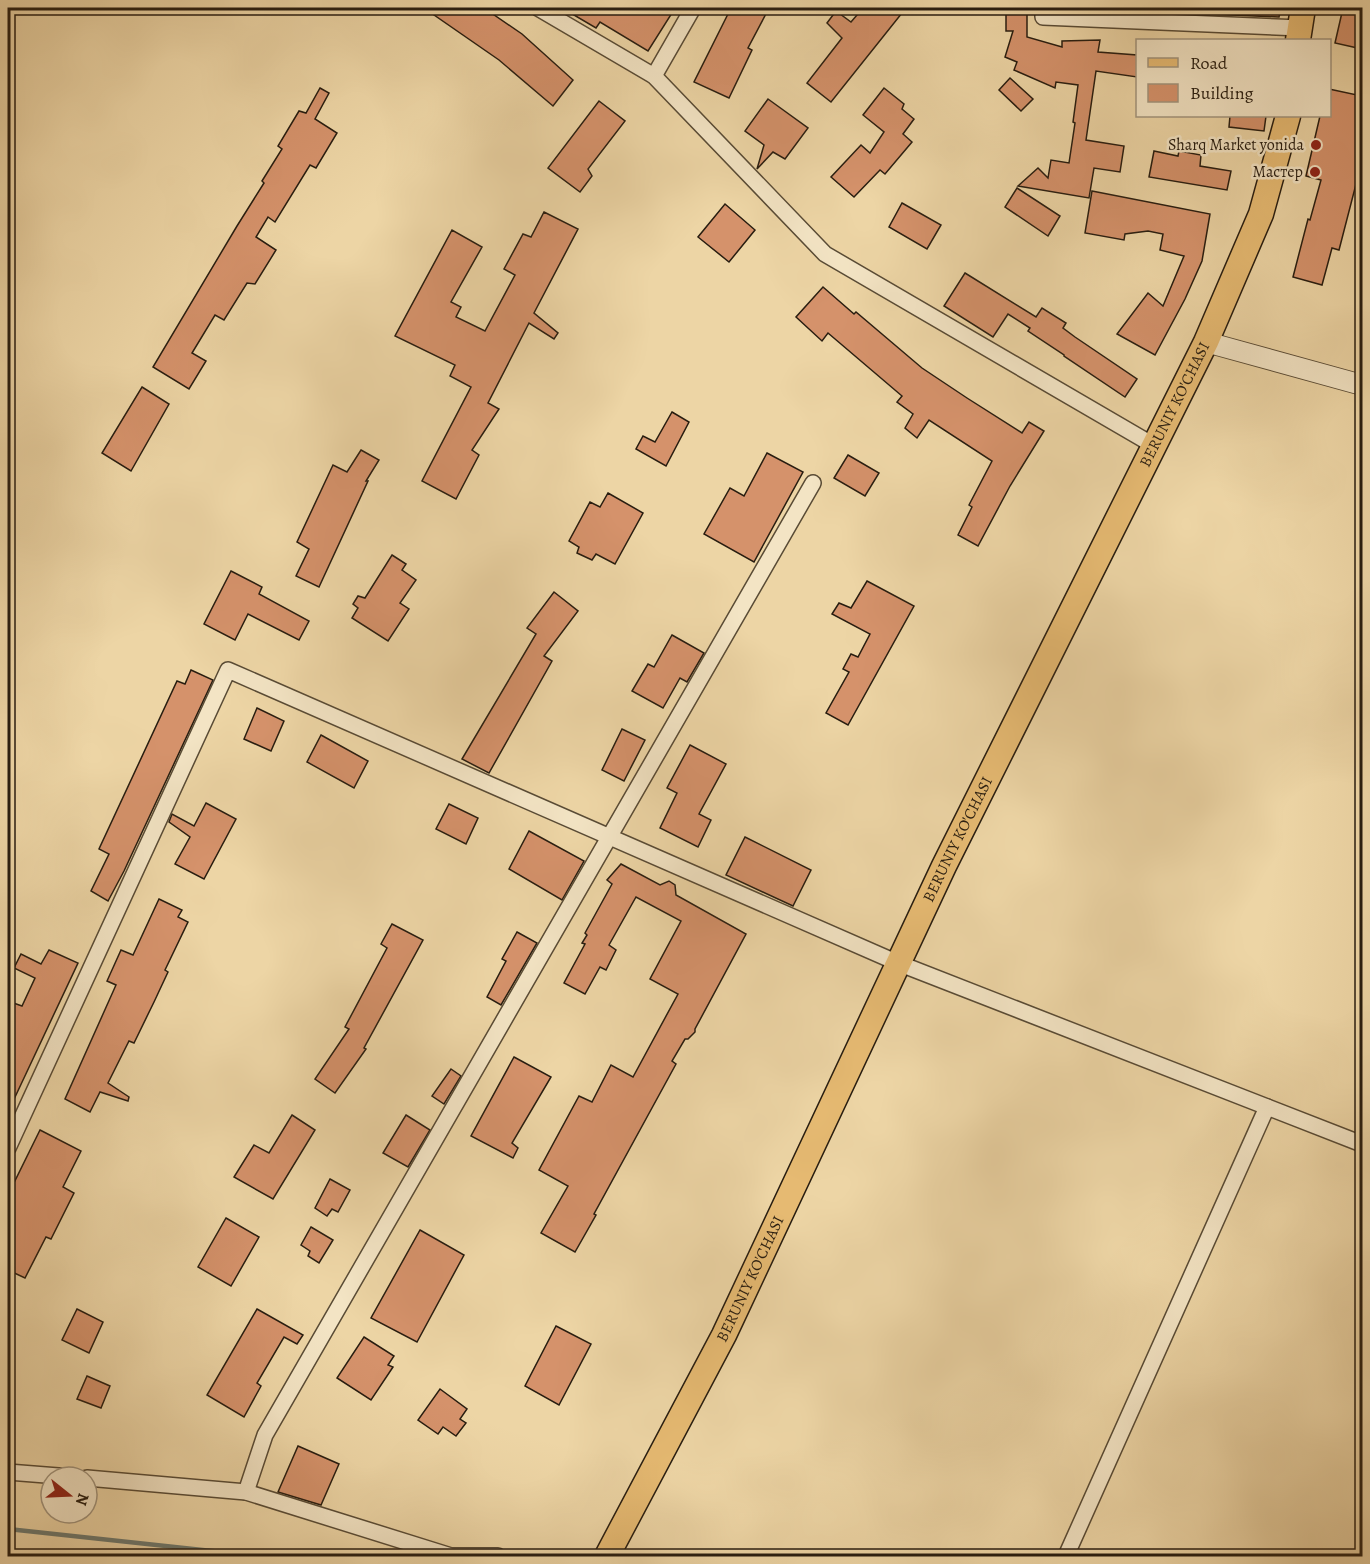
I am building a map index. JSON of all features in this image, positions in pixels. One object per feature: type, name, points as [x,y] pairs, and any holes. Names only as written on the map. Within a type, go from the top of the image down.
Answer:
[{"type":"main road","name":"BERUNIY KO'CHASI","points":[[607,1557],[723,1335],[944,866],[1206,342],[1261,214],[1288,117]]},
{"type":"street","points":[[538,8],[654,76],[825,254],[1153,445]]},
{"type":"street","points":[[654,76],[693,8]]},
{"type":"street","points":[[1043,8],[1043,17],[1301,25]]},
{"type":"street","points":[[1206,342],[1362,385]]},
{"type":"street","points":[[246,1492],[265,1435],[813,483]]},
{"type":"street","points":[[8,1148],[13,1120],[228,670],[898,963],[1362,1144]]},
{"type":"street","points":[[1066,1557],[1267,1107]]},
{"type":"street","points":[[8,1472],[39,1474]]},
{"type":"street","points":[[99,1479],[246,1492],[451,1556],[498,1557]]},
{"type":"building","points":[[424,8],[484,8],[522,34],[573,80],[553,106],[499,60]]},
{"type":"building","points":[[562,8],[664,8],[672,13],[648,51],[600,22],[596,28]]},
{"type":"building","points":[[731,8],[769,8],[748,48],[752,50],[729,98],[694,82]]},
{"type":"building","points":[[863,8],[906,8],[831,102],[807,83],[842,38],[827,23],[836,11],[851,22]]},
{"type":"building","points":[[1006,8],[1027,8],[1027,37],[1062,47],[1062,41],[1100,40],[1098,52],[1136,55],[1136,77],[1096,71],[1086,140],[1124,146],[1120,172],[1094,168],[1089,198],[1018,186],[1038,168],[1048,178],[1051,160],[1069,163],[1078,85],[1056,82],[1055,88],[1014,70],[1017,62],[1005,57],[1013,31],[1006,31]]},
{"type":"building","points":[[1095,8],[1281,8],[1279,17]]},
{"type":"building","points":[[1343,8],[1362,8],[1362,49],[1335,43]]},
{"type":"building","points":[[1010,78],[1033,99],[1021,111],[999,90]]},
{"type":"building","points":[[320,88],[329,93],[315,119],[337,133],[316,168],[310,165],[275,222],[268,217],[256,237],[276,250],[255,284],[247,283],[224,320],[215,315],[192,353],[206,361],[189,389],[153,367],[264,183],[262,181],[282,149],[278,146],[299,111],[306,113]]},
{"type":"building","points":[[884,88],[904,104],[902,109],[914,119],[903,134],[912,142],[885,174],[880,170],[854,197],[831,177],[861,145],[870,153],[884,132],[863,115]]},
{"type":"building","points":[[1331,89],[1362,96],[1362,161],[1339,250],[1332,248],[1322,285],[1293,277],[1321,180],[1306,176],[1320,117],[1331,117]]},
{"type":"building","points":[[768,99],[808,128],[785,159],[773,152],[757,169],[764,145],[745,131]]},
{"type":"building","points":[[599,101],[625,121],[588,169],[592,176],[580,192],[548,168]]},
{"type":"building","points":[[1230,117],[1266,117],[1264,131],[1229,127]]},
{"type":"building","points":[[1154,151],[1178,156],[1179,151],[1201,155],[1200,166],[1231,171],[1227,190],[1149,177]]},
{"type":"building","points":[[1017,188],[1060,216],[1048,236],[1005,207]]},
{"type":"building","points":[[1092,191],[1210,214],[1202,261],[1155,355],[1117,334],[1148,293],[1163,306],[1184,256],[1160,250],[1163,234],[1148,231],[1125,234],[1124,240],[1085,233]]},
{"type":"building","points":[[902,203],[941,225],[927,249],[889,227]]},
{"type":"building","points":[[725,204],[755,230],[729,262],[698,237]]},
{"type":"building","points":[[544,212],[578,229],[534,313],[558,333],[554,339],[529,323],[488,403],[499,409],[472,450],[479,455],[456,499],[422,481],[471,387],[450,376],[455,365],[395,336],[452,230],[482,247],[451,302],[461,307],[456,317],[485,331],[515,275],[504,269],[523,234],[531,237]]},
{"type":"building","points":[[965,273],[1036,317],[1042,308],[1066,323],[1063,328],[1137,379],[1125,397],[1028,331],[1030,328],[1008,314],[993,337],[944,306]]},
{"type":"building","points":[[823,287],[922,368],[967,398],[1022,433],[1029,422],[1044,431],[1010,486],[978,546],[958,535],[972,507],[969,505],[992,461],[929,420],[917,438],[905,428],[913,414],[897,402],[902,396],[828,333],[822,341],[796,317]]},
{"type":"building","points":[[142,387],[169,404],[131,471],[102,453]]},
{"type":"building","points":[[672,412],[689,422],[666,466],[636,449],[643,436],[655,442]]},
{"type":"building","points":[[361,450],[379,460],[366,481],[368,481],[319,587],[296,576],[309,549],[297,542],[333,465],[347,472]]},
{"type":"building","points":[[767,453],[803,472],[754,562],[704,534],[730,488],[744,496]]},
{"type":"building","points":[[848,455],[879,473],[865,496],[834,478]]},
{"type":"building","points":[[608,493],[643,513],[615,564],[596,554],[592,560],[577,553],[579,547],[569,541],[590,502],[600,507]]},
{"type":"building","points":[[392,555],[406,564],[402,570],[416,580],[400,603],[409,609],[388,641],[352,618],[358,608],[353,604],[358,596],[365,598]]},
{"type":"building","points":[[231,571],[262,587],[259,594],[309,621],[299,640],[248,614],[235,640],[204,624]]},
{"type":"building","points":[[867,581],[914,606],[848,725],[826,713],[849,672],[843,669],[851,654],[858,657],[870,634],[832,614],[839,603],[851,608]]},
{"type":"building","points":[[554,592],[578,611],[544,656],[552,661],[489,773],[462,759],[536,634],[527,628]]},
{"type":"building","points":[[672,635],[704,653],[687,682],[680,678],[663,708],[632,691],[648,664],[654,667]]},
{"type":"building","points":[[191,670],[213,680],[108,901],[91,891],[109,854],[99,849],[177,681],[185,684]]},
{"type":"building","points":[[257,708],[284,721],[271,751],[244,739]]},
{"type":"building","points":[[622,729],[645,740],[624,781],[602,770]]},
{"type":"building","points":[[321,735],[368,761],[354,788],[307,762]]},
{"type":"building","points":[[690,745],[726,764],[699,814],[711,820],[698,847],[660,828],[677,793],[667,788]]},
{"type":"building","points":[[206,803],[236,819],[204,879],[175,864],[190,837],[169,822],[172,814],[194,826]]},
{"type":"building","points":[[449,804],[478,818],[466,844],[436,829]]},
{"type":"building","points":[[529,831],[584,861],[562,900],[509,869]]},
{"type":"building","points":[[745,837],[811,870],[793,906],[726,875]]},
{"type":"building","points":[[621,864],[660,885],[669,881],[675,885],[676,895],[746,934],[695,1032],[685,1039],[672,1061],[676,1064],[575,1252],[541,1233],[568,1186],[539,1170],[579,1096],[592,1102],[611,1065],[633,1077],[678,994],[650,979],[681,921],[636,897],[609,945],[616,950],[606,970],[600,967],[585,994],[564,983],[585,944],[582,943],[587,935],[585,933],[612,884],[607,880]]},
{"type":"building","points":[[159,899],[182,910],[178,917],[188,922],[165,970],[168,972],[134,1043],[129,1041],[108,1083],[129,1097],[128,1101],[100,1092],[90,1112],[65,1099],[116,985],[107,981],[121,950],[133,955]]},
{"type":"building","points":[[392,924],[423,940],[364,1048],[366,1049],[335,1093],[315,1079],[349,1029],[345,1027],[387,948],[381,944]]},
{"type":"building","points":[[517,932],[537,943],[501,1005],[487,997],[506,961],[502,959]]},
{"type":"building","points":[[49,950],[78,963],[8,1112],[8,1001],[22,1006],[35,978],[14,968],[21,954],[41,964]]},
{"type":"building","points":[[514,1057],[551,1077],[512,1143],[518,1148],[513,1158],[471,1136]]},
{"type":"building","points":[[451,1069],[461,1076],[444,1104],[432,1096]]},
{"type":"building","points":[[292,1115],[315,1130],[273,1199],[234,1177],[254,1145],[269,1153]]},
{"type":"building","points":[[406,1115],[430,1130],[408,1167],[383,1153]]},
{"type":"building","points":[[40,1130],[81,1151],[63,1187],[74,1193],[51,1239],[46,1237],[25,1278],[8,1270],[8,1195]]},
{"type":"building","points":[[330,1179],[350,1190],[338,1212],[332,1209],[327,1216],[315,1208]]},
{"type":"building","points":[[226,1218],[259,1237],[231,1286],[198,1267]]},
{"type":"building","points":[[311,1227],[333,1240],[319,1263],[308,1256],[310,1251],[301,1245]]},
{"type":"building","points":[[420,1230],[464,1255],[417,1342],[371,1318]]},
{"type":"building","points":[[77,1309],[103,1322],[89,1353],[62,1340]]},
{"type":"building","points":[[257,1309],[303,1335],[297,1344],[284,1337],[257,1383],[261,1386],[244,1417],[207,1395]]},
{"type":"building","points":[[556,1326],[591,1344],[559,1405],[525,1386]]},
{"type":"building","points":[[364,1337],[394,1356],[388,1365],[393,1367],[371,1400],[337,1378]]},
{"type":"building","points":[[87,1376],[110,1386],[101,1408],[77,1399]]},
{"type":"building","points":[[440,1389],[467,1409],[460,1419],[466,1423],[456,1436],[443,1427],[438,1434],[418,1420]]},
{"type":"building","points":[[298,1446],[339,1464],[321,1505],[278,1492]]},
{"type":"waterway","points":[[8,1529],[259,1556]]},
{"type":"place","name":"Sharq Market yonida","points":[[1316,145]]},
{"type":"place","name":"Мастер","points":[[1315,172]]}]
